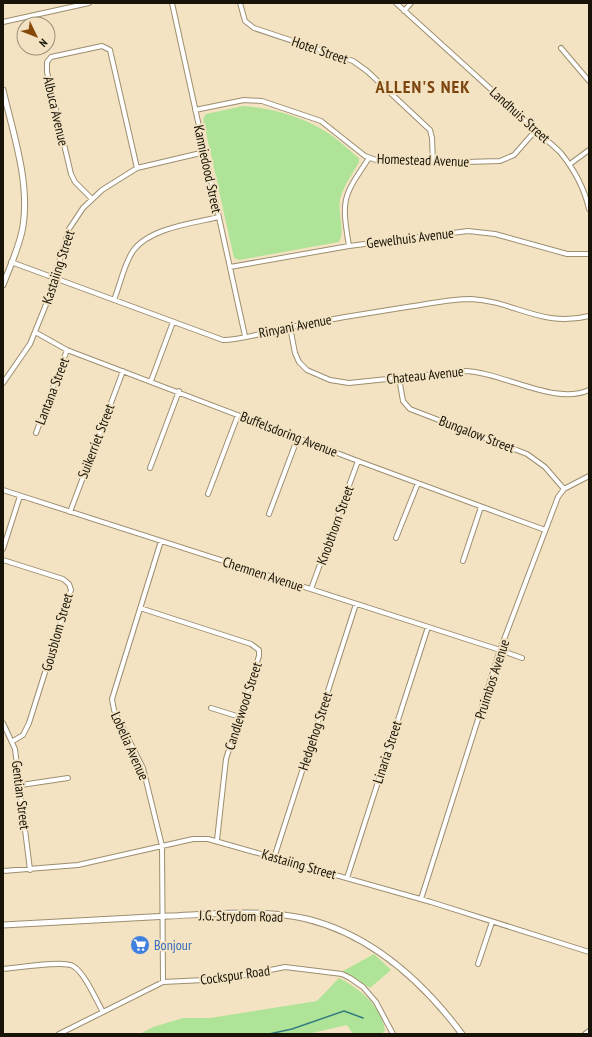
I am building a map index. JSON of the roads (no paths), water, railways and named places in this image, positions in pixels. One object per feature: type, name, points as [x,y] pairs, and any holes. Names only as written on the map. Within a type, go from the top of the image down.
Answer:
[{"type":"street","points":[[3,22],[89,3]]},
{"type":"street","name":"Kanniedood Street","points":[[172,3],[244,336]]},
{"type":"street","name":"Hotel Street","points":[[240,3],[245,21],[254,28],[353,61],[367,71],[430,130],[432,138],[433,163]]},
{"type":"street","name":"Landhuis Street","points":[[396,3],[560,152],[570,164],[581,183],[589,209]]},
{"type":"street","points":[[404,11],[411,3]]},
{"type":"street","name":"Albuca Avenue","points":[[91,198],[75,182],[71,174],[46,72],[47,62],[51,57],[102,46],[110,50],[138,168]]},
{"type":"street","points":[[561,48],[589,81]]},
{"type":"street","points":[[3,90],[21,170],[23,205],[22,230],[3,284]]},
{"type":"street","name":"Homestead Avenue","points":[[195,110],[244,100],[266,102],[321,121],[369,158],[390,162],[433,163],[500,161],[514,155],[536,130]]},
{"type":"street","points":[[570,164],[589,150]]},
{"type":"street","name":"Kastaiing Street","points":[[3,383],[26,351],[35,332],[69,229],[91,198],[138,168],[205,152]]},
{"type":"street","points":[[349,246],[344,212],[346,198],[369,158]]},
{"type":"street","points":[[114,300],[131,256],[140,244],[166,230],[219,217]]},
{"type":"street","name":"Gewelhuis Avenue","points":[[230,267],[349,246],[468,231],[495,234],[560,252],[589,254]]},
{"type":"street","name":"Rinyani Avenue","points":[[11,262],[223,340],[234,340],[244,336],[366,313],[461,300],[485,301],[550,319],[572,320],[589,316]]},
{"type":"street","points":[[151,381],[173,322]]},
{"type":"street","name":"Chateau Avenue","points":[[290,327],[297,358],[303,366],[314,374],[330,380],[349,383],[457,371],[473,371],[562,395],[577,394],[589,390]]},
{"type":"street","name":"Buffelsdoring Avenue","points":[[35,332],[67,350],[358,461],[545,530]]},
{"type":"street","name":"Lantana Street","points":[[36,433],[67,350]]},
{"type":"street","name":"Suikerriet Street","points":[[70,512],[123,371]]},
{"type":"street","name":"Bungalow Street","points":[[399,378],[403,401],[410,409],[528,454],[545,467],[564,489]]},
{"type":"street","points":[[150,468],[179,392]]},
{"type":"street","points":[[208,494],[238,415]]},
{"type":"street","points":[[269,514],[298,437]]},
{"type":"street","name":"Knobthorn Street","points":[[311,589],[358,461]]},
{"type":"street","points":[[564,489],[589,476]]},
{"type":"street","points":[[396,538],[418,483]]},
{"type":"street","name":"Pruimbos Avenue","points":[[421,899],[500,650],[558,497],[564,489]]},
{"type":"street","name":"Chemnen Avenue","points":[[3,490],[522,658]]},
{"type":"street","points":[[3,549],[20,496]]},
{"type":"street","points":[[463,561],[481,507]]},
{"type":"street","name":"Lobelia Avenue","points":[[161,541],[112,693],[112,704],[145,772],[162,846],[163,982]]},
{"type":"street","name":"Gousblom Street","points":[[3,560],[63,579],[69,584],[71,590],[29,724],[24,735],[13,741]]},
{"type":"street","name":"Hedgehog Street","points":[[274,858],[356,604]]},
{"type":"street","name":"Candlewood Street","points":[[140,608],[258,647],[259,656],[224,770],[217,840]]},
{"type":"street","name":"Linaria Street","points":[[347,878],[428,627]]},
{"type":"street","points":[[211,708],[240,718]]},
{"type":"street","name":"Gentian Street","points":[[3,723],[13,741],[21,785],[30,870]]},
{"type":"street","points":[[21,785],[68,778]]},
{"type":"street","name":"Kastaiing Street","points":[[3,871],[78,865],[199,838],[217,840],[274,858],[421,899],[589,952]]},
{"type":"street","name":"J.G. Strydom Road","points":[[3,925],[252,913],[306,919],[335,929],[367,943],[388,958],[430,998],[462,1034]]},
{"type":"street","points":[[478,964],[492,922]]},
{"type":"street","points":[[3,969],[61,964],[72,965],[81,974],[103,1012]]},
{"type":"street","name":"Cockspur Road","points":[[59,1034],[163,982],[225,979],[285,968],[342,974],[357,982],[369,993],[380,1009],[392,1034]]},
{"type":"street","points":[[585,1034],[589,1031]]},
{"type":"waterway","points":[[269,1034],[292,1029],[344,1011],[363,1018]]},
{"type":"place","name":"Bonjour","points":[[140,945]]},
{"type":"district","name":"ALLEN'S NEK","points":[[423,86]]}]
